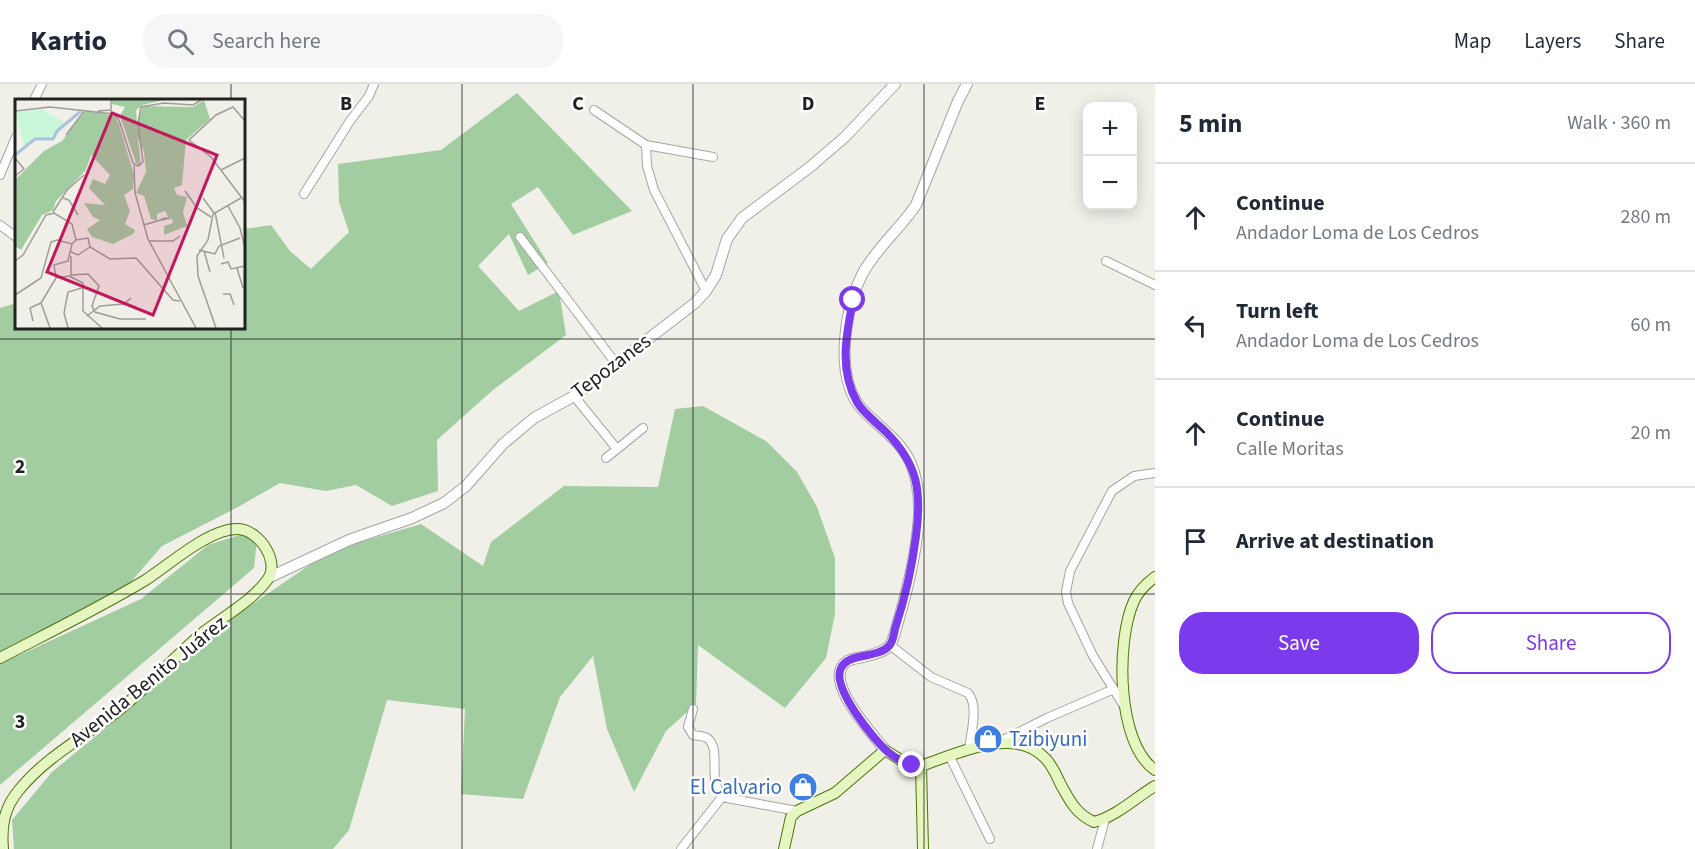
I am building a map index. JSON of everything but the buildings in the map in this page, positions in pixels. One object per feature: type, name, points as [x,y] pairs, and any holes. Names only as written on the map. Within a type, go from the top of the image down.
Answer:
[{"type":"main road","points":[[0,658],[145,580],[195,544],[228,530],[239,529],[249,532],[263,543],[270,558],[270,577]]},
{"type":"main road","name":"Avenida Benito Juárez","points":[[3,849],[2,832],[6,810],[17,791],[58,754],[115,714],[192,642],[248,600],[270,577]]},
{"type":"main road","points":[[1155,577],[1135,599],[1124,638],[1124,706],[1128,725],[1139,752],[1155,770]]},
{"type":"main road","points":[[784,849],[791,817],[797,811],[835,793],[885,750],[904,762],[921,766],[969,749],[999,742],[1034,749],[1049,763],[1078,813],[1094,822],[1105,819],[1155,786]]},
{"type":"main road","points":[[921,766],[923,849]]},
{"type":"street","points":[[34,99],[42,84]]},
{"type":"street","points":[[304,194],[350,121],[369,96],[374,84]]},
{"type":"street","name":"Tepozanes","points":[[270,577],[349,540],[412,518],[444,503],[466,486],[503,444],[534,418],[574,396],[616,365],[650,335],[695,303],[716,275],[727,239],[742,218],[810,167],[845,137],[895,84]]},
{"type":"street","points":[[885,750],[851,707],[843,693],[839,678],[840,669],[847,661],[883,651],[890,645],[905,596],[915,543],[919,515],[918,493],[913,470],[904,450],[858,405],[849,384],[844,357],[847,329],[853,300],[863,273],[885,241],[907,219],[916,205],[967,84]]},
{"type":"street","points":[[594,110],[646,146],[713,157]]},
{"type":"street","points":[[0,175],[15,139]]},
{"type":"street","points":[[646,146],[647,166],[654,190],[706,291]]},
{"type":"street","points":[[0,225],[15,236]]},
{"type":"street","points":[[520,237],[616,365]]},
{"type":"street","points":[[1106,261],[1155,285]]},
{"type":"street","points":[[574,396],[617,449]]},
{"type":"street","points":[[606,458],[643,428]]},
{"type":"street","points":[[1124,706],[1093,656],[1068,603],[1066,592],[1070,571],[1112,490],[1134,476],[1155,473]]},
{"type":"street","points":[[890,645],[931,677],[968,693],[973,706],[969,749]]},
{"type":"street","points":[[999,742],[1114,689]]},
{"type":"street","points":[[693,709],[688,727],[693,735],[707,738],[715,750],[714,778],[716,789],[722,797],[797,811]]},
{"type":"street","points":[[950,755],[990,839]]},
{"type":"street","points":[[681,849],[722,797]]},
{"type":"street","points":[[1097,849],[1105,819]]},
{"type":"green space","points":[[517,93],[632,211],[573,235],[538,187],[511,204],[548,263],[528,275],[509,234],[478,266],[519,311],[559,291],[566,335],[493,390],[437,440],[438,491],[392,506],[356,485],[326,491],[280,483],[162,546],[109,607],[0,657],[0,308],[15,303],[15,328],[244,328],[244,229],[271,225],[290,251],[311,269],[349,232],[339,202],[338,164],[441,150]]},
{"type":"green space","points":[[703,406],[766,441],[797,472],[817,507],[835,558],[835,614],[826,658],[785,708],[698,645],[696,704],[666,731],[634,792],[607,729],[593,656],[560,697],[523,799],[461,794],[465,709],[387,700],[349,830],[333,849],[14,849],[12,820],[52,772],[125,712],[190,647],[330,551],[421,524],[483,566],[491,542],[564,486],[658,487],[675,409]]},
{"type":"green space","points":[[258,529],[254,568],[0,785],[0,664],[141,599],[208,545]]},
{"type":"place","name":"Tzibiyuni","points":[[988,739]]},
{"type":"place","name":"El Calvario","points":[[803,787]]},
{"type":"route","points":[[853,300],[844,357],[849,384],[858,405],[904,450],[913,470],[918,493],[919,515],[905,596],[890,645],[883,651],[847,661],[840,669],[839,678],[843,693],[851,707],[885,750],[912,765]]}]
